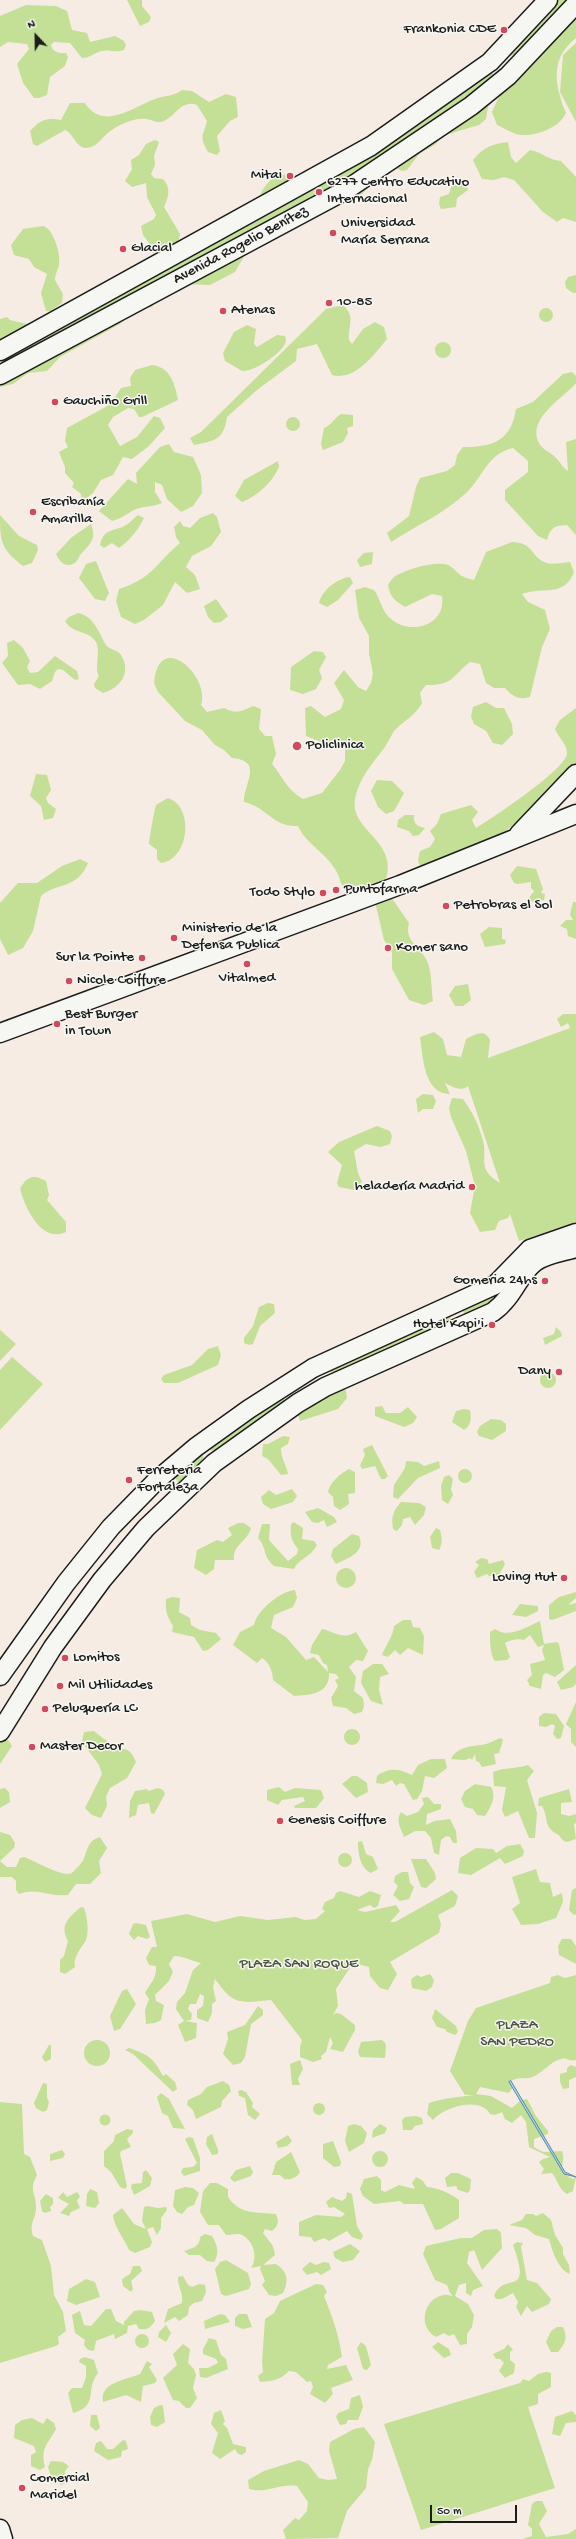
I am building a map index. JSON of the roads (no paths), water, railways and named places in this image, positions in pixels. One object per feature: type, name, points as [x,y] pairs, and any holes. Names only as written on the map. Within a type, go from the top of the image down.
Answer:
[{"type":"street","name":"Avenida Rogelio Benítez","points":[[0,351],[372,146],[490,62],[548,0]]},
{"type":"street","name":"Avenida Rogelio Benítez","points":[[0,375],[346,190],[471,106],[508,76],[576,4]]},
{"type":"street","points":[[515,838],[576,774]]},
{"type":"street","points":[[0,1033],[351,904],[576,814]]},
{"type":"street","points":[[0,1676],[66,1583],[111,1527],[157,1480],[196,1447],[249,1409],[313,1368],[494,1284],[530,1249],[576,1233]]},
{"type":"street","points":[[0,1732],[53,1647],[102,1580],[146,1528],[214,1463],[298,1403],[325,1387],[493,1312],[513,1294],[529,1266],[536,1261],[576,1248]]},
{"type":"street","points":[[0,2529],[3,2539]]},
{"type":"water","points":[[511,2081],[565,2172],[576,2177],[564,2174],[509,2082]]},
{"type":"place","name":"Frankonia CDE","points":[[504,30]]},
{"type":"place","name":"Mitai","points":[[290,176]]},
{"type":"place","name":"6277 Centro Educativo Internacional","points":[[319,192]]},
{"type":"place","name":"Universidad María Serrana","points":[[333,233]]},
{"type":"place","name":"Glacial","points":[[123,249]]},
{"type":"place","name":"10-85","points":[[329,303]]},
{"type":"place","name":"Atenas","points":[[223,311]]},
{"type":"place","name":"Gauchiño Grill","points":[[55,402]]},
{"type":"place","name":"Escribanía Amarilla","points":[[33,512]]},
{"type":"place","name":"Policlinica","points":[[297,746]]},
{"type":"place","name":"Puntofarma","points":[[336,890]]},
{"type":"place","name":"Todo Stylo","points":[[323,893]]},
{"type":"place","name":"Petrobras el Sol","points":[[446,906]]},
{"type":"place","name":"Ministerio de la Defensa Publica","points":[[174,938]]},
{"type":"place","name":"Komer sano","points":[[388,948]]},
{"type":"place","name":"Sur la Pointe","points":[[142,958]]},
{"type":"place","name":"Vitalmed","points":[[247,964]]},
{"type":"place","name":"Nicole Coiffure","points":[[69,981]]},
{"type":"place","name":"Best Burger in Town","points":[[57,1024]]},
{"type":"place","name":"heladería Madrid","points":[[472,1187]]},
{"type":"place","name":"Gomeria 24hs","points":[[545,1281]]},
{"type":"place","name":"Hotel Kapi'i","points":[[492,1325]]},
{"type":"place","name":"Dany","points":[[559,1372]]},
{"type":"place","name":"Ferreteria Fortaleza","points":[[129,1480]]},
{"type":"place","name":"Loving Hut","points":[[564,1578]]},
{"type":"place","name":"Lomitos","points":[[65,1658]]},
{"type":"place","name":"Mil Utilidades","points":[[60,1686]]},
{"type":"place","name":"Peluquería LC","points":[[45,1709]]},
{"type":"place","name":"Master Decor","points":[[32,1747]]},
{"type":"place","name":"Genesis Coiffure","points":[[280,1821]]},
{"type":"place","name":"Comercial Maridel","points":[[22,2488]]},
{"type":"park label","name":"PLAZA SAN ROQUE","points":[[299,1965]]},
{"type":"park label","name":"PLAZA SAN PEDRO","points":[[517,2034]]}]
